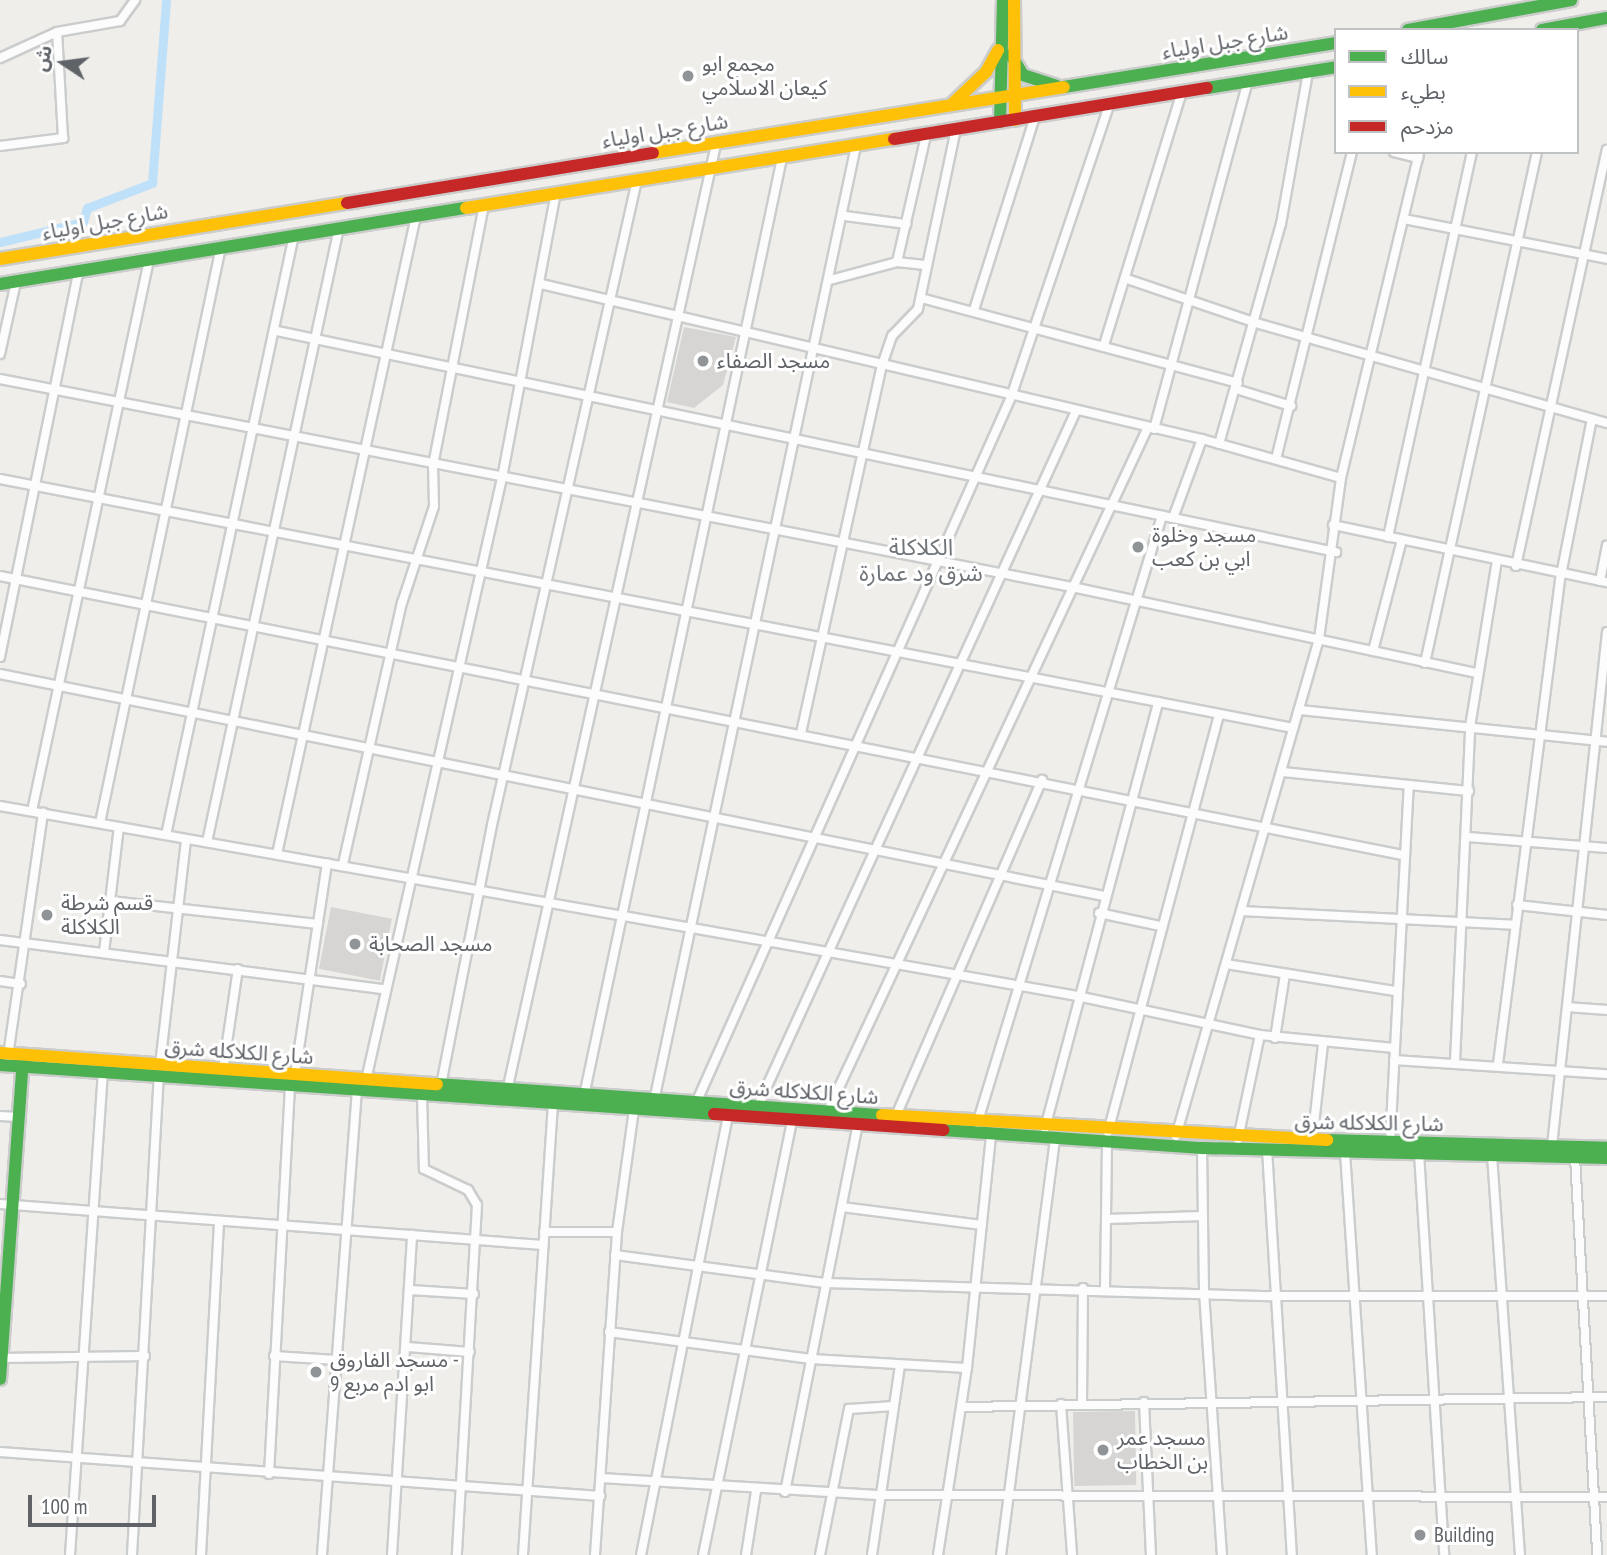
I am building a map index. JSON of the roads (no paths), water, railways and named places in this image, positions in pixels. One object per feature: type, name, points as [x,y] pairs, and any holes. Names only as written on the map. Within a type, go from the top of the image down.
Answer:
[{"type":"main road","points":[[1000,122],[997,98],[998,50],[1003,0]]},
{"type":"main road","points":[[1014,0],[1011,55],[1015,120]]},
{"type":"main road","points":[[1419,28],[1571,0]]},
{"type":"main road","points":[[1562,28],[1607,18]]},
{"type":"main road","name":"شارع جبل اولياء","points":[[0,259],[498,176],[1334,43]]},
{"type":"main road","points":[[950,106],[972,88],[998,50]]},
{"type":"main road","points":[[1011,55],[1023,75],[1061,88]]},
{"type":"main road","name":"شارع جبل اولياء","points":[[0,284],[1334,67]]},
{"type":"main road","points":[[498,176],[500,202]]},
{"type":"main road","name":"شارع الكلاكله شرق","points":[[4,1059],[292,1081],[366,1080],[507,1091],[634,1110],[1055,1139],[1176,1136],[1312,1142],[1607,1148]]},
{"type":"main road","points":[[0,1379],[6,1204],[18,1117],[22,1060]]},
{"type":"main road","name":"شارع الكلاكله شرق","points":[[22,1060],[103,1072],[223,1070],[357,1090],[553,1104],[582,1101],[696,1103],[1045,1128],[1202,1147],[1607,1158]]},
{"type":"street","points":[[0,58],[57,32],[120,21],[135,0]]},
{"type":"street","points":[[0,146],[63,138],[57,32]]},
{"type":"street","points":[[1219,444],[1256,323],[1308,72]]},
{"type":"street","points":[[827,1113],[1072,587],[1151,428],[1173,366],[1192,299],[1248,81]]},
{"type":"street","points":[[1104,345],[1182,91]]},
{"type":"street","points":[[696,1103],[764,942],[898,652],[1011,397],[1039,326],[1110,103]]},
{"type":"street","points":[[974,310],[1035,117]]},
{"type":"street","points":[[801,733],[846,545],[882,365],[892,336],[914,319],[921,298],[925,265],[956,129]]},
{"type":"street","points":[[897,262],[926,135]]},
{"type":"street","points":[[507,1091],[546,904],[575,787],[656,407],[717,142]]},
{"type":"street","points":[[654,1101],[845,216],[856,146]]},
{"type":"street","points":[[1516,566],[1607,150]]},
{"type":"street","points":[[1276,459],[1310,337],[1352,154]]},
{"type":"street","points":[[1388,537],[1472,154]]},
{"type":"street","points":[[1425,663],[1488,391],[1537,154]]},
{"type":"street","points":[[1176,1136],[1267,829],[1318,639],[1336,552],[1333,525],[1341,478],[1418,155]]},
{"type":"street","points":[[582,1101],[782,158]]},
{"type":"street","points":[[441,1086],[504,773],[549,583],[588,392],[637,180]]},
{"type":"street","points":[[366,1080],[384,989],[502,478],[541,284],[556,192]]},
{"type":"street","points":[[343,864],[390,649],[414,557],[434,506],[433,465],[484,204]]},
{"type":"street","points":[[277,854],[416,216]]},
{"type":"street","points":[[845,216],[906,224]]},
{"type":"street","points":[[1404,219],[1519,238],[1607,259]]},
{"type":"street","points":[[207,842],[339,228]]},
{"type":"street","points":[[166,835],[256,432],[294,235]]},
{"type":"street","points":[[100,823],[221,247]]},
{"type":"street","points":[[32,811],[149,259]]},
{"type":"street","points":[[830,280],[897,262],[925,265]]},
{"type":"street","points":[[0,657],[78,272]]},
{"type":"street","points":[[1126,279],[1192,299],[1256,323],[1607,423]]},
{"type":"street","points":[[0,354],[16,282]]},
{"type":"street","points":[[541,284],[1011,397],[1202,439],[1341,478]]},
{"type":"street","points":[[921,298],[1039,326],[1237,386],[1291,406]]},
{"type":"street","points":[[277,331],[588,392],[725,424],[864,451],[1039,493],[1336,552]]},
{"type":"street","points":[[0,379],[567,493],[937,561],[1004,577],[1072,587],[1477,673]]},
{"type":"street","points":[[757,1108],[1004,577],[1076,411]]},
{"type":"street","points":[[1498,1064],[1514,925],[1562,575],[1592,419]]},
{"type":"street","points":[[1173,518],[1202,439]]},
{"type":"street","points":[[0,479],[758,622],[898,652],[1293,728]]},
{"type":"street","points":[[977,1124],[1106,692],[1162,516]]},
{"type":"street","points":[[1333,525],[1516,566],[1604,582],[1607,546]]},
{"type":"street","points":[[1373,651],[1402,540]]},
{"type":"street","points":[[1455,1062],[1465,923],[1470,727],[1497,561]]},
{"type":"street","points":[[0,576],[390,649],[594,695],[1078,786],[1267,829],[1403,855]]},
{"type":"street","points":[[1552,1146],[1592,741],[1607,632]]},
{"type":"street","points":[[0,674],[196,708],[504,773],[716,813],[878,849],[946,859],[1104,896]]},
{"type":"street","points":[[1045,1128],[1077,996],[1158,702]]},
{"type":"street","points":[[1299,710],[1607,742]]},
{"type":"street","points":[[1105,1288],[1108,1137],[1160,926],[1219,715]]},
{"type":"street","points":[[1282,772],[1469,791]]},
{"type":"street","points":[[895,1118],[957,975],[1006,872],[1042,780]]},
{"type":"street","points":[[1390,1144],[1398,923],[1409,786]]},
{"type":"street","points":[[0,806],[343,864],[829,955],[1077,996],[1275,1038],[1394,1048]]},
{"type":"street","points":[[4,1059],[22,984],[43,813]]},
{"type":"street","points":[[104,952],[119,827]]},
{"type":"street","points":[[1468,837],[1607,848]]},
{"type":"street","points":[[132,1555],[155,1217],[160,1071],[186,839]]},
{"type":"street","points":[[268,1474],[280,1225],[292,1081],[327,863]]},
{"type":"street","points":[[110,901],[318,924]]},
{"type":"street","points":[[1517,905],[1607,915]]},
{"type":"street","points":[[1241,911],[1398,923],[1514,925]]},
{"type":"street","points":[[1100,913],[1160,926]]},
{"type":"street","points":[[0,940],[384,989]]},
{"type":"street","points":[[1226,964],[1395,991]]},
{"type":"street","points":[[223,1070],[238,969]]},
{"type":"street","points":[[1275,1038],[1285,974]]},
{"type":"street","points":[[0,981],[22,984]]},
{"type":"street","points":[[1567,1007],[1607,1010]]},
{"type":"street","points":[[1238,1139],[1260,1035]]},
{"type":"street","points":[[1312,1142],[1323,1044]]},
{"type":"street","points":[[1394,1060],[1498,1064],[1607,1074]]},
{"type":"street","points":[[70,1555],[103,1072]]},
{"type":"street","points":[[322,1555],[326,1477],[349,1229],[357,1090]]},
{"type":"street","points":[[422,1095],[422,1165],[474,1196],[477,1241],[457,1555]]},
{"type":"street","points":[[523,1555],[553,1104]]},
{"type":"street","points":[[595,1555],[617,1232],[634,1110]]},
{"type":"street","points":[[0,1116],[18,1117]]},
{"type":"street","points":[[640,1555],[657,1481],[728,1116]]},
{"type":"street","points":[[703,1555],[720,1488],[792,1121]]},
{"type":"street","points":[[785,1492],[858,1125]]},
{"type":"street","points":[[938,1555],[967,1368],[991,1134]]},
{"type":"street","points":[[1001,1555],[1041,1286],[1055,1139]]},
{"type":"street","points":[[1202,1147],[1204,1292],[1222,1555]]},
{"type":"street","points":[[1267,1149],[1271,1296],[1292,1555]]},
{"type":"street","points":[[1345,1152],[1359,1398],[1372,1555]]},
{"type":"street","points":[[1419,1153],[1444,1555]]},
{"type":"street","points":[[1492,1155],[1520,1555]]},
{"type":"street","points":[[1575,1157],[1586,1397],[1597,1555]]},
{"type":"street","points":[[6,1204],[93,1213],[349,1229],[543,1245]]},
{"type":"street","points":[[842,1208],[982,1225]]},
{"type":"street","points":[[1107,1219],[1203,1216]]},
{"type":"street","points":[[201,1555],[219,1221]]},
{"type":"street","points":[[544,1232],[617,1232]]},
{"type":"street","points":[[392,1555],[408,1347],[412,1235]]},
{"type":"street","points":[[615,1255],[761,1278],[826,1283],[976,1288],[1083,1287],[1271,1296],[1607,1296]]},
{"type":"street","points":[[1082,1403],[1083,1287]]},
{"type":"street","points":[[410,1290],[474,1294]]},
{"type":"street","points":[[609,1332],[748,1348],[811,1359],[967,1368]]},
{"type":"street","points":[[408,1347],[470,1352]]},
{"type":"street","points":[[1,1357],[83,1359],[145,1356]]},
{"type":"street","points":[[274,1356],[336,1360]]},
{"type":"street","points":[[872,1555],[900,1366]]},
{"type":"street","points":[[961,1407],[1211,1403],[1281,1399],[1607,1397]]},
{"type":"street","points":[[1144,1402],[1151,1555]]},
{"type":"street","points":[[1061,1404],[1072,1555]]},
{"type":"street","points":[[820,1555],[851,1406],[894,1406]]},
{"type":"street","points":[[0,1452],[77,1461],[600,1496]]},
{"type":"street","points":[[601,1478],[756,1491],[881,1495],[1607,1497]]},
{"type":"street","points":[[746,1555],[756,1491]]},
{"type":"waterway","points":[[0,242],[83,222],[87,208],[152,183],[166,0]]},
{"type":"place","name":"مجمع ابو كيعان الاسلامي","points":[[688,76]]},
{"type":"place","name":"مسجد الصفاء","points":[[703,361]]},
{"type":"place","name":"مسجد وخلوة ابي بن كعب","points":[[1138,547]]},
{"type":"place","name":"قسم شرطة الكلاكلة","points":[[47,915]]},
{"type":"place","name":"مسجد الصحابة","points":[[355,944]]},
{"type":"place","name":"مسجد الفاروق - ابو ادم مربع 9","points":[[316,1372]]},
{"type":"place","name":"مسجد عمر بن الخطاب","points":[[1103,1450]]},
{"type":"place","name":"Building","points":[[1420,1535]]},
{"type":"district","name":"الكلاكلة شرق ود عمارة","points":[[921,560]]}]
